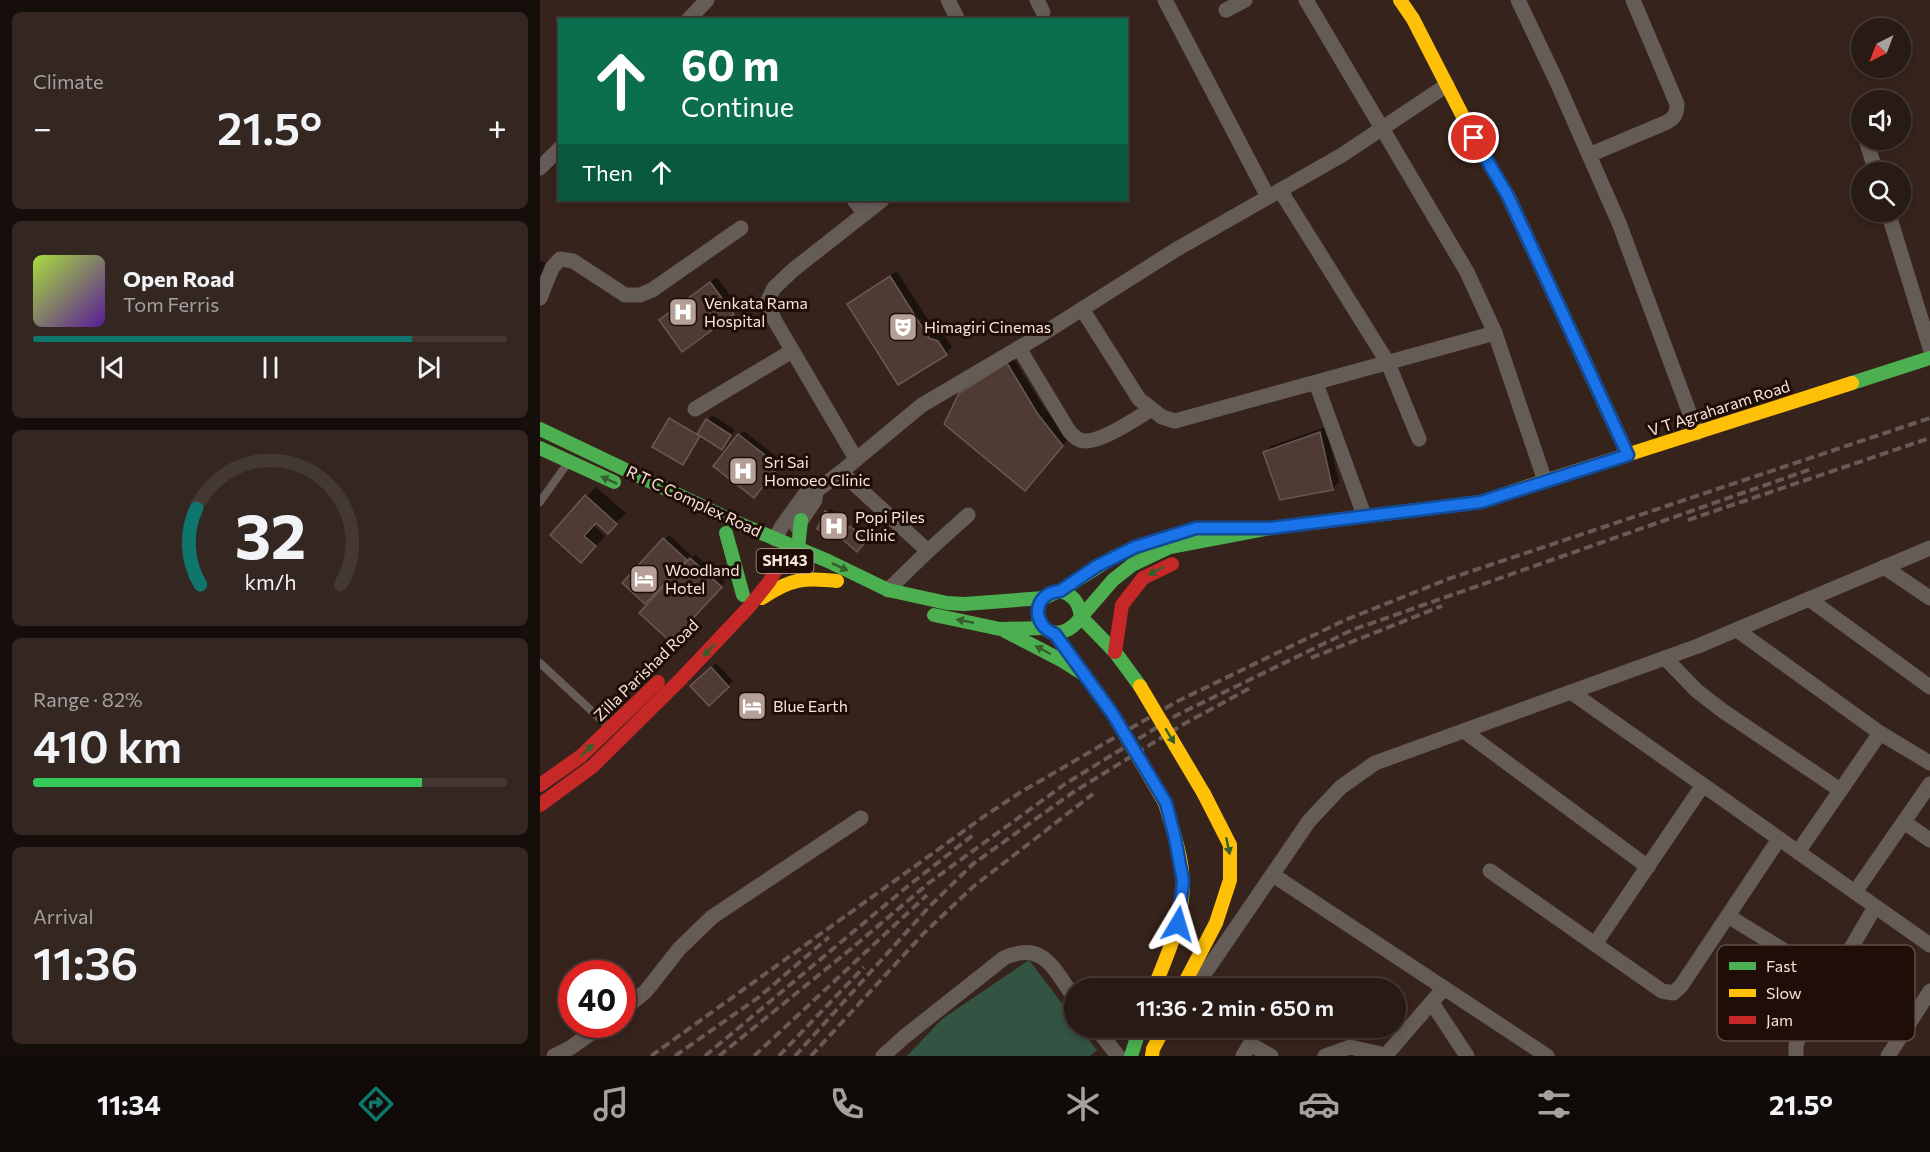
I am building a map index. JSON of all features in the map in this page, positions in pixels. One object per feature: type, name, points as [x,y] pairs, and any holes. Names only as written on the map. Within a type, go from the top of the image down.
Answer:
[{"type":"main road","points":[[1403,1],[1474,138],[1508,196]]},
{"type":"main road","name":"V T Agraharam Road","points":[[1270,528],[1481,502],[1930,358]]},
{"type":"main road","name":"R T C Complex Road","points":[[540,429],[842,584],[808,577],[792,580],[746,601],[721,531],[744,542]]},
{"type":"main road","name":"R T C Complex Road","points":[[540,448],[621,486]]},
{"type":"main road","points":[[1060,591],[1097,566],[1135,547],[1196,528],[1270,528]]},
{"type":"main road","points":[[1203,555],[1270,528]]},
{"type":"main road","points":[[867,596],[920,612],[1000,629],[1049,631],[1062,634],[1078,622],[1113,580],[1132,565],[1170,547],[1270,528]]},
{"type":"main road","points":[[746,601],[769,582],[784,556]]},
{"type":"main road","name":"SH143","points":[[784,556],[888,590],[956,604],[986,604],[1043,598],[1054,591],[1060,591]]},
{"type":"main road","points":[[1115,652],[1122,604],[1143,578],[1167,565],[1185,560]]},
{"type":"main road","points":[[1060,591],[1067,592],[1077,601],[1078,622],[1115,652],[1140,686],[1204,794],[1230,845],[1230,880],[1216,923],[1188,978]]},
{"type":"main road","points":[[1043,598],[1038,610],[1040,622],[1112,713],[1166,803],[1183,881],[1178,924],[1158,978]]},
{"type":"main road","name":"Zilla Parishad Road","points":[[540,805],[593,766],[622,739],[676,674],[746,601]]},
{"type":"main road","points":[[1000,629],[1063,661],[1084,675]]},
{"type":"main road","name":"Zilla Parishad Road","points":[[540,785],[581,756],[610,728],[676,674]]},
{"type":"main road","points":[[1131,1056],[1137,1038]]},
{"type":"main road","points":[[1152,1056],[1159,1038]]},
{"type":"street","points":[[690,18],[707,0]]},
{"type":"street","points":[[948,0],[957,18]]},
{"type":"street","points":[[1165,0],[1274,194],[1388,363],[1419,439]]},
{"type":"street","points":[[1226,9],[1245,0]]},
{"type":"street","points":[[1306,0],[1467,272],[1495,333],[1545,481]]},
{"type":"street","points":[[1518,0],[1619,223],[1697,433]]},
{"type":"street","points":[[1589,155],[1671,120],[1677,110],[1677,104],[1634,0]]},
{"type":"street","points":[[784,556],[782,526],[806,493],[816,490],[841,472],[922,405],[1019,348],[1177,249],[1342,155],[1447,85]]},
{"type":"street","points":[[540,168],[558,150]]},
{"type":"street","points":[[1508,196],[1628,455]]},
{"type":"street","points":[[855,201],[864,213]]},
{"type":"street","points":[[856,459],[792,351],[769,310],[767,302],[768,296],[794,270],[881,201]]},
{"type":"street","points":[[1891,222],[1930,348]]},
{"type":"street","points":[[540,298],[546,264],[560,259],[573,261],[626,295],[640,295],[652,290],[741,228]]},
{"type":"street","points":[[1082,309],[1139,399],[1150,410],[1169,420],[1185,420],[1495,333]]},
{"type":"street","points":[[1019,348],[1069,431],[1079,440],[1098,439],[1150,410]]},
{"type":"street","points":[[695,409],[792,351]]},
{"type":"street","points":[[1316,383],[1364,515]]},
{"type":"street","points":[[841,472],[927,551]]},
{"type":"street","points":[[784,556],[801,520],[815,500],[816,490]]},
{"type":"street","points":[[888,590],[968,515]]},
{"type":"street","points":[[1198,978],[1207,970],[1309,821],[1341,788],[1375,763],[1665,658],[1930,548]]},
{"type":"street","points":[[1884,567],[1930,598]]},
{"type":"street","points":[[1809,599],[1930,687]]},
{"type":"street","points":[[1737,630],[1880,733],[1930,763]]},
{"type":"street","points":[[1665,658],[1697,691],[1723,711],[1840,790]]},
{"type":"street","points":[[1571,692],[1930,945]]},
{"type":"street","points":[[1464,731],[1648,867]]},
{"type":"street","points":[[1798,852],[1880,733]]},
{"type":"street","points":[[1855,892],[1930,784]]},
{"type":"street","points":[[1595,944],[1703,785]]},
{"type":"street","points":[[636,999],[646,991],[679,949],[712,917],[861,818]]},
{"type":"street","points":[[1904,822],[1930,840]]},
{"type":"street","points":[[1490,871],[1662,991],[1673,993],[1681,986],[1779,839]]},
{"type":"street","points":[[1273,875],[1546,1056]]},
{"type":"street","points":[[1853,945],[1875,907]]},
{"type":"street","points":[[1728,916],[1775,945]]},
{"type":"street","points":[[883,1056],[1004,958],[1016,953],[1034,952],[1041,956],[1064,984]]},
{"type":"street","points":[[1325,1056],[1350,1047],[1386,1056],[1444,988]]},
{"type":"street","points":[[1915,1014],[1930,991]]},
{"type":"street","points":[[1432,1003],[1467,1056]]},
{"type":"street","points":[[554,1056],[584,1038]]},
{"type":"street","points":[[1101,1038],[1110,1054]]},
{"type":"street","points":[[1796,1056],[1798,1041]]},
{"type":"street","points":[[1888,1056],[1898,1041]]},
{"type":"street","points":[[1243,1056],[1250,1044],[1271,1056]]},
{"type":"lane","points":[[540,502],[569,462]]},
{"type":"lane","points":[[540,663],[622,739]]},
{"type":"green space","points":[[1029,960],[1064,1006],[1064,1038],[1088,1038],[1097,1050],[1090,1056],[907,1056],[942,1019]]},
{"type":"building","points":[[890,276],[929,338],[938,341],[947,355],[898,385],[847,304]]},
{"type":"building","points":[[710,282],[734,314],[682,352],[659,320]]},
{"type":"building","points":[[1007,363],[1037,413],[1063,446],[1025,491],[944,424],[959,393]]},
{"type":"building","points":[[669,418],[700,436],[683,465],[652,447]]},
{"type":"building","points":[[706,419],[731,435],[722,450],[697,434]]},
{"type":"building","points":[[1320,432],[1333,490],[1280,500],[1263,452]]},
{"type":"building","points":[[738,434],[779,466],[754,498],[713,466]]},
{"type":"building","points":[[585,495],[617,524],[608,534],[596,523],[584,536],[596,546],[581,563],[550,535]]},
{"type":"building","points":[[825,511],[846,521],[838,539],[817,529]]},
{"type":"building","points":[[850,526],[867,540],[857,552],[840,537]]},
{"type":"building","points":[[663,538],[687,560],[645,604],[622,583]]},
{"type":"building","points":[[690,558],[722,587],[671,642],[639,613]]},
{"type":"building","points":[[711,667],[729,687],[709,706],[690,686]]},
{"type":"railway","points":[[651,1056],[986,815],[1021,792],[1176,702],[1343,621],[1448,579],[1930,418]]},
{"type":"railway","points":[[1688,520],[1930,438]]},
{"type":"railway","points":[[719,1056],[930,882],[1065,784],[1177,715],[1352,630],[1814,468]]},
{"type":"railway","points":[[1311,658],[1442,606]]},
{"type":"railway","points":[[795,1056],[929,907],[973,864],[1072,793],[1182,725],[1252,687]]},
{"type":"railway","points":[[811,1056],[924,933],[974,886],[1093,794]]},
{"type":"railway","points":[[705,1056],[908,886],[973,835]]},
{"type":"railway","points":[[754,1056],[927,895]]},
{"type":"railway","points":[[675,1056],[759,997],[829,937]]},
{"type":"railway","points":[[779,1056],[864,967]]},
{"type":"traffic: fast","points":[[1852,383],[1930,358]]},
{"type":"traffic: fast","points":[[540,429],[733,521],[828,561],[888,590],[947,603],[964,604],[1043,598]]},
{"type":"traffic: fast","points":[[540,448],[614,482]]},
{"type":"traffic: fast","points":[[1081,617],[1113,580],[1132,565],[1170,547],[1270,528],[1481,502],[1520,489]]},
{"type":"traffic: fast","points":[[798,549],[801,520]]},
{"type":"traffic: fast","points":[[726,533],[743,595]]},
{"type":"traffic: fast","points":[[1060,591],[1075,600],[1081,617],[1073,626],[1055,633],[1042,626],[1038,618],[1038,609],[1042,599],[1063,589],[1112,558],[1144,544]]},
{"type":"traffic: fast","points":[[934,615],[1000,629],[1044,628]]},
{"type":"traffic: fast","points":[[1081,617],[1115,652],[1140,686]]},
{"type":"traffic: fast","points":[[1005,631],[1085,675]]},
{"type":"traffic: fast","points":[[1055,634],[1112,713]]},
{"type":"traffic: fast","points":[[1131,1056],[1137,1038]]},
{"type":"traffic: slow","points":[[1400,0],[1413,19],[1474,138],[1508,196]]},
{"type":"traffic: slow","points":[[1520,489],[1852,383]]},
{"type":"traffic: slow","points":[[762,598],[789,583],[815,579],[837,581]]},
{"type":"traffic: slow","points":[[1140,686],[1204,794]]},
{"type":"traffic: slow","points":[[1112,713],[1165,803]]},
{"type":"traffic: slow","points":[[1187,978],[1216,923],[1230,880],[1230,845],[1204,794]]},
{"type":"traffic: slow","points":[[1158,978],[1176,931],[1183,886],[1179,854],[1165,803]]},
{"type":"traffic: slow","points":[[1152,1056],[1159,1038]]},
{"type":"traffic: jam","points":[[540,805],[593,766],[681,679],[749,607],[769,582],[782,559]]},
{"type":"traffic: jam","points":[[1115,652],[1122,605],[1143,578],[1172,564]]},
{"type":"traffic: jam","points":[[540,785],[581,756],[658,682]]},
{"type":"place","name":"Venkata Rama Hospital","points":[[683,312]]},
{"type":"place","name":"Himagiri Cinemas","points":[[903,327]]},
{"type":"place","name":"Sri Sai Homoeo Clinic","points":[[743,471]]},
{"type":"place","name":"Popi Piles Clinic","points":[[834,526]]},
{"type":"place","name":"Woodland Hotel","points":[[644,579]]},
{"type":"place","name":"Blue Earth","points":[[752,706]]},
{"type":"route","points":[[1178,924],[1183,881],[1166,803],[1112,713],[1055,634],[1044,628],[1040,622],[1038,610],[1043,598],[1054,591],[1060,591],[1097,566],[1135,547],[1196,528],[1270,528],[1481,502],[1628,455],[1508,196],[1474,138]]}]
